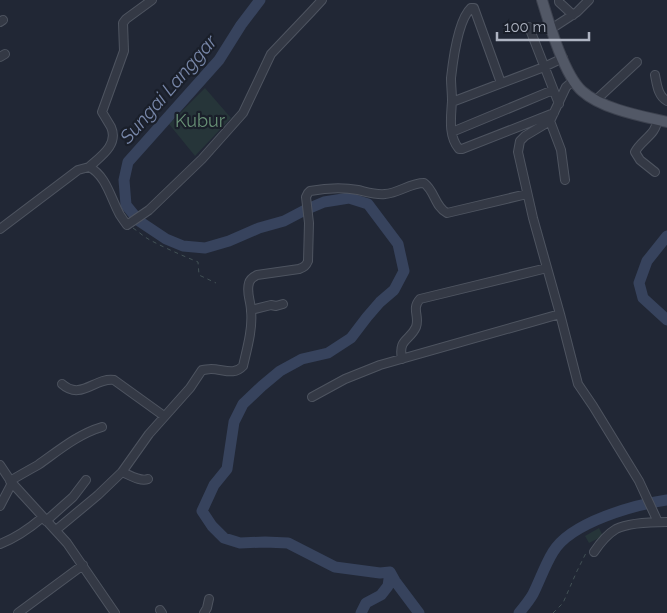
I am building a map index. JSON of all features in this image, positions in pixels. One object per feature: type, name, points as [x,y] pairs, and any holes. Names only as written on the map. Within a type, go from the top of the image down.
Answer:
[{"type":"main road","points":[[542,0],[563,58],[573,80],[582,91],[610,107],[662,121]]},
{"type":"street","points":[[0,229],[78,170],[89,167],[108,150],[113,140],[112,128],[102,112],[124,51],[123,23],[152,0]]},
{"type":"street","points":[[89,167],[98,173],[120,215],[129,223],[148,210],[202,159],[243,113],[271,54],[322,0]]},
{"type":"street","points":[[559,0],[560,5],[573,15]]},
{"type":"street","points":[[551,28],[573,15],[589,0]]},
{"type":"street","points":[[502,83],[474,8],[469,9],[463,20],[456,45],[451,79],[452,102],[450,118],[457,147],[462,149],[554,113]]},
{"type":"street","points":[[529,27],[559,104]]},
{"type":"street","points":[[452,102],[563,58]]},
{"type":"street","points":[[596,100],[637,62]]},
{"type":"street","points":[[655,75],[659,93],[667,101]]},
{"type":"street","points":[[573,80],[566,87],[550,121],[525,136],[520,141],[518,152],[527,194],[578,384],[639,481],[658,522]]},
{"type":"street","points":[[452,132],[553,90]]},
{"type":"street","points":[[550,121],[561,150],[565,180]]},
{"type":"street","points":[[655,172],[640,160],[635,152],[662,121]]},
{"type":"street","points":[[56,530],[122,472],[149,434],[190,388],[202,370],[211,369],[233,372],[240,370],[243,366],[251,310],[248,293],[249,284],[252,278],[257,275],[304,268],[307,264],[309,223],[306,197],[310,191],[341,188],[386,194],[417,183],[424,184],[430,189],[441,209],[447,213],[527,194]]},
{"type":"street","points":[[402,359],[400,351],[403,343],[417,324],[416,306],[420,299],[547,268]]},
{"type":"street","points":[[251,310],[283,304]]},
{"type":"street","points":[[312,397],[345,379],[380,365],[560,314]]},
{"type":"street","points":[[62,384],[67,389],[83,390],[104,380],[114,380],[164,416]]},
{"type":"street","points":[[0,506],[11,482],[86,432],[102,427]]},
{"type":"street","points":[[0,465],[11,482],[67,543],[114,613]]},
{"type":"street","points":[[122,472],[141,480],[145,481],[148,479]]},
{"type":"street","points":[[0,533],[3,543],[44,519],[73,497],[86,480]]},
{"type":"street","points":[[594,552],[601,541],[622,527],[667,522]]},
{"type":"street","points":[[18,613],[83,565]]},
{"type":"street","points":[[204,613],[209,599]]},
{"type":"path","points":[[129,223],[149,240],[198,262],[199,275],[216,282]]},
{"type":"path","points":[[553,613],[563,603],[568,594],[584,556],[588,551],[594,552]]},
{"type":"green space","name":"Kubur","points":[[205,88],[231,118],[195,156],[169,124]]},
{"type":"green space","points":[[599,528],[603,536],[589,543],[585,536]]},
{"type":"waterway","name":"Sungai Langgar","points":[[260,0],[241,25],[219,60],[128,162],[124,180],[126,205],[139,221],[166,239],[183,246],[205,248],[284,221],[324,202],[349,198],[368,204],[398,244],[404,271],[394,290],[380,302],[351,338],[328,353],[302,359],[280,371],[243,404],[234,422],[227,469],[214,485],[202,511],[212,526],[224,538],[240,543],[288,543],[335,567],[380,573],[390,572],[419,613]]},
{"type":"waterway","points":[[667,236],[647,261],[639,283],[643,298],[667,320]]},
{"type":"waterway","points":[[519,613],[533,594],[547,562],[562,541],[574,532],[604,517],[638,506],[667,500]]},
{"type":"waterway","points":[[361,613],[366,603],[381,595],[388,586],[390,572]]}]
